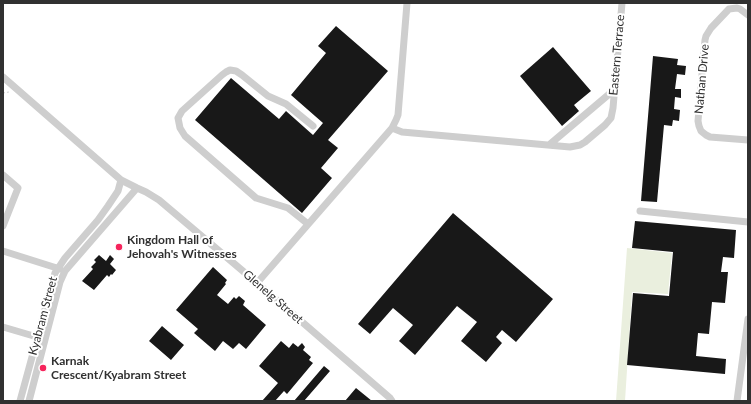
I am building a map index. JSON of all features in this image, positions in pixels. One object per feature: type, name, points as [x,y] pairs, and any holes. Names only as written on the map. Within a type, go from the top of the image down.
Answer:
[{"type":"street","points":[[257,283],[392,128],[398,115],[407,3]]},
{"type":"street","name":"Eastern Terrace","points":[[549,145],[570,147],[580,145],[611,118],[622,3]]},
{"type":"street","name":"Nathan Drive","points":[[748,15],[737,8],[729,9],[711,28],[706,36],[698,121],[701,131],[710,137],[748,140]]},
{"type":"street","points":[[308,224],[288,208],[256,198],[188,140],[181,132],[178,125],[178,118],[182,111],[222,75],[230,70],[242,75],[268,96],[286,104],[313,126]]},
{"type":"street","name":"Glenelg Street","points":[[3,77],[121,180],[159,200],[392,401]]},
{"type":"street","points":[[392,128],[402,132],[549,145],[614,90]]},
{"type":"street","points":[[3,175],[18,188],[3,226]]},
{"type":"street","name":"Kyabram Street","points":[[29,401],[65,258],[98,220],[118,191],[121,180]]},
{"type":"street","name":"Kyabram Street","points":[[20,401],[52,279],[137,188]]},
{"type":"street","points":[[640,211],[748,222]]},
{"type":"street","points":[[3,252],[61,269]]},
{"type":"street","points":[[737,401],[748,318]]},
{"type":"street","points":[[3,327],[37,337]]},
{"type":"path","points":[[3,93],[12,91]]},
{"type":"green space","points":[[627,248],[672,253],[668,294],[632,292],[625,401],[616,401]]},
{"type":"building","points":[[336,26],[388,71],[328,140],[338,148],[321,168],[332,178],[302,213],[195,120],[231,78],[279,119],[286,111],[313,135],[323,123],[291,95],[326,53],[318,46]]},
{"type":"building","points":[[553,47],[591,91],[574,105],[579,111],[562,126],[520,76]]},
{"type":"building","points":[[653,56],[678,59],[677,65],[686,66],[685,75],[677,74],[675,89],[681,89],[681,98],[675,97],[674,109],[680,110],[679,121],[673,120],[672,126],[664,125],[657,202],[641,201]]},
{"type":"building","points":[[453,213],[553,299],[516,342],[502,330],[496,337],[502,343],[486,362],[461,341],[477,322],[457,306],[415,355],[399,341],[413,325],[393,308],[370,334],[358,324]]},
{"type":"building","points":[[635,221],[736,230],[734,258],[723,257],[721,272],[728,272],[725,303],[712,302],[709,334],[698,333],[696,356],[726,359],[725,374],[627,365],[633,293],[669,296],[673,252],[632,248]]},
{"type":"building","points":[[99,255],[106,261],[110,255],[114,259],[110,264],[116,270],[109,277],[107,275],[94,290],[82,281],[93,269],[91,267],[96,262],[94,260]]},
{"type":"building","points":[[213,267],[227,280],[225,283],[226,284],[217,295],[228,304],[234,297],[236,299],[239,296],[245,301],[243,305],[266,325],[246,349],[239,343],[233,349],[223,341],[215,351],[194,333],[198,329],[176,310]]},
{"type":"building","points":[[162,326],[184,345],[171,360],[149,341]]},
{"type":"building","points":[[281,341],[289,348],[293,343],[298,347],[302,343],[305,347],[303,350],[311,357],[309,360],[313,363],[287,394],[284,391],[275,401],[262,401],[278,383],[259,366]]},
{"type":"building","points":[[324,366],[330,371],[304,401],[294,401]]},
{"type":"building","points":[[356,388],[372,401],[345,401]]},
{"type":"place","name":"Kingdom Hall of Jehovah's Witnesses","points":[[119,247]]},
{"type":"place","name":"Karnak Crescent/Kyabram Street","points":[[43,368]]}]
